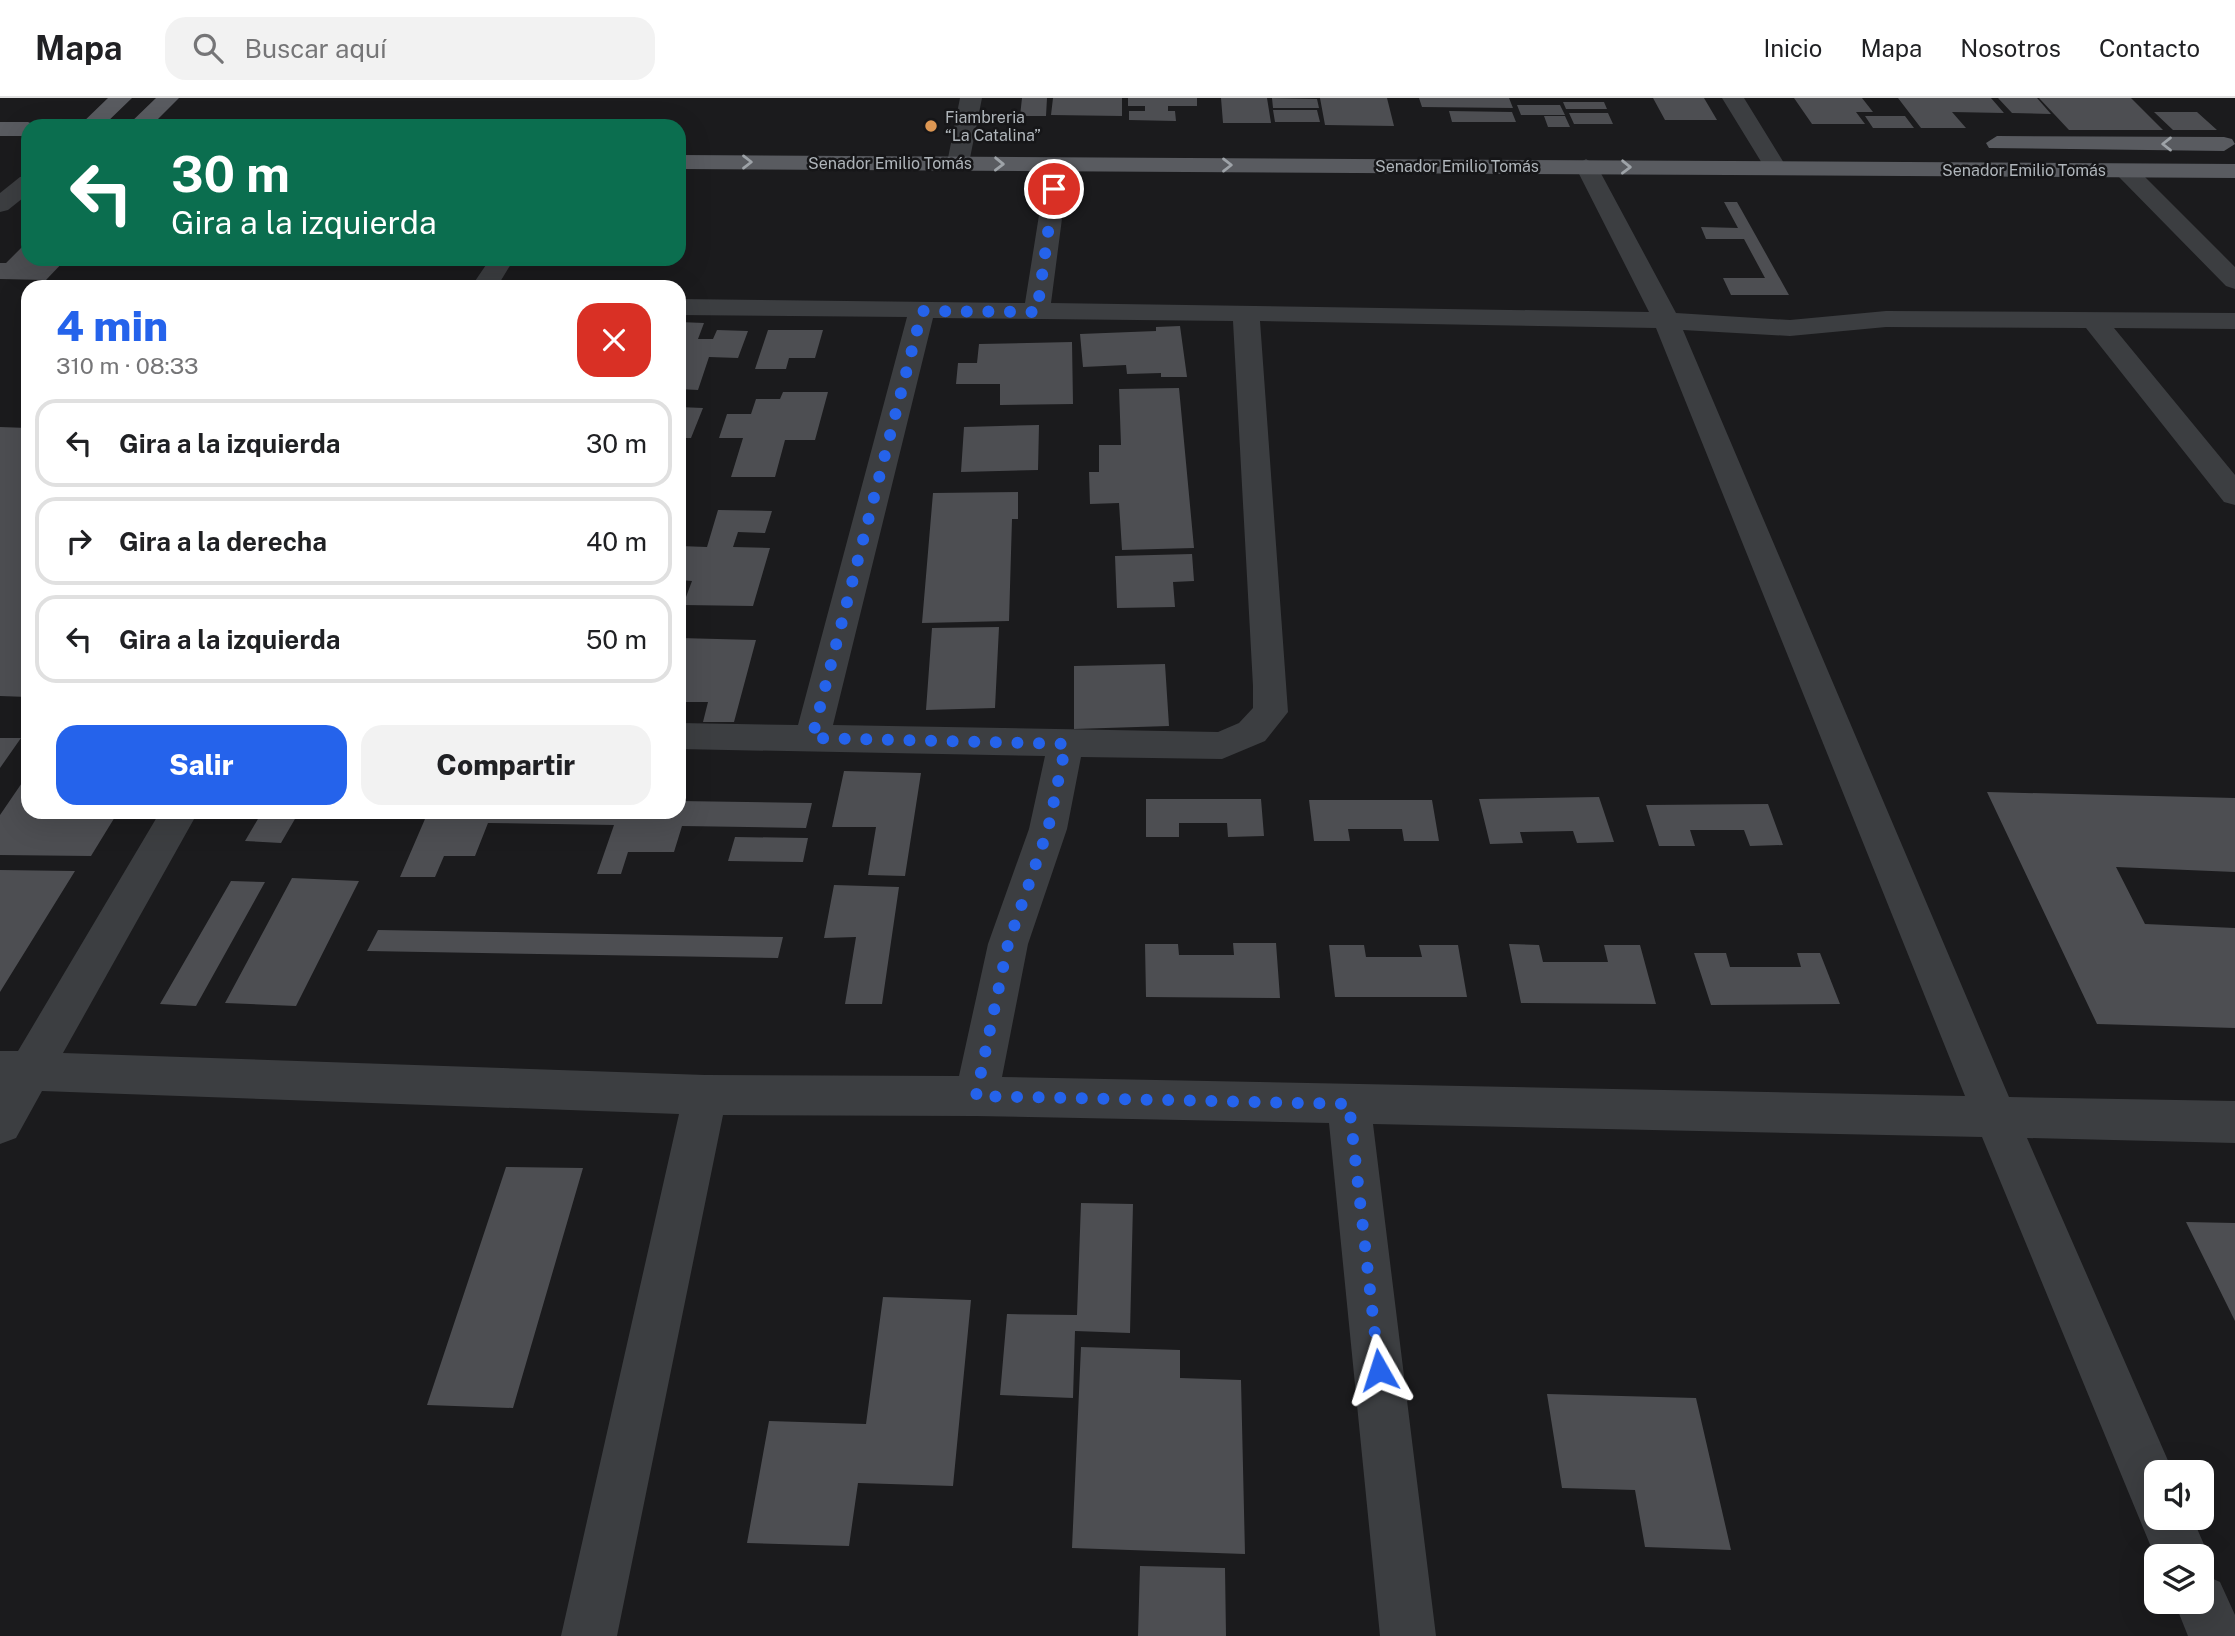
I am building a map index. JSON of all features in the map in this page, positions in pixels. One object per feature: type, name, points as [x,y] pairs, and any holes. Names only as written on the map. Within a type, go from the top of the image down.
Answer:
[{"type":"main road","points":[[98,119],[121,98]]},
{"type":"main road","points":[[146,119],[168,98]]},
{"type":"main road","points":[[0,129],[21,129]]},
{"type":"main road","name":"Senador Emilio Tomás","points":[[954,138],[988,138]]},
{"type":"main road","points":[[1733,142],[1788,143]]},
{"type":"main road","name":"Senador Emilio Tomás","points":[[1970,143],[2235,144]]},
{"type":"main road","name":"Senador Emilio Tomás","points":[[686,162],[2235,171]]},
{"type":"street","points":[[958,163],[954,138],[971,98]]},
{"type":"street","points":[[1733,98],[1776,168]]},
{"type":"street","points":[[1037,312],[1058,165]]},
{"type":"street","points":[[1586,166],[1666,320],[1996,1118],[2144,1467]]},
{"type":"street","points":[[2126,171],[2235,281]]},
{"type":"street","points":[[0,205],[21,188]]},
{"type":"street","points":[[686,307],[1666,320],[1790,328],[1886,318],[2095,322],[2235,321]]},
{"type":"street","points":[[812,738],[922,311]]},
{"type":"street","points":[[686,736],[1222,746],[1252,732],[1270,712],[1246,313]]},
{"type":"street","points":[[2095,322],[2235,495]]},
{"type":"street","points":[[976,1096],[1008,944],[1048,829],[1066,744]]},
{"type":"street","points":[[0,1123],[15,1070],[175,819]]},
{"type":"street","points":[[15,1070],[705,1095],[976,1096],[2235,1122]]},
{"type":"street","points":[[589,1636],[705,1095]]},
{"type":"street","points":[[1349,1104],[1408,1636]]},
{"type":"street","points":[[2207,1614],[2216,1636]]},
{"type":"building","points":[[1022,98],[1047,98],[1046,116],[1020,116]]},
{"type":"building","points":[[1053,98],[1122,98],[1122,116],[1051,115]]},
{"type":"building","points":[[1128,98],[1197,98],[1197,106],[1168,106],[1168,111],[1175,111],[1176,121],[1129,120],[1129,111],[1145,111],[1145,106],[1128,106]]},
{"type":"building","points":[[1221,98],[1267,98],[1271,123],[1223,123]]},
{"type":"building","points":[[1272,98],[1317,99],[1319,108],[1273,108]]},
{"type":"building","points":[[1320,98],[1387,98],[1394,126],[1325,125]]},
{"type":"building","points":[[1419,98],[1509,98],[1513,108],[1422,107]]},
{"type":"building","points":[[1653,98],[1704,98],[1717,120],[1665,120]]},
{"type":"building","points":[[1794,98],[1862,98],[1873,112],[1856,112],[1865,124],[1812,124]]},
{"type":"building","points":[[1898,98],[1991,98],[2004,113],[1952,112],[1966,128],[1921,128]]},
{"type":"building","points":[[1998,98],[2037,98],[2051,114],[2012,113]]},
{"type":"building","points":[[2039,98],[2131,98],[2163,130],[2069,130]]},
{"type":"building","points":[[1563,102],[1604,102],[1607,109],[1566,109]]},
{"type":"building","points":[[1517,105],[1560,105],[1565,115],[1521,115]]},
{"type":"building","points":[[1273,110],[1317,110],[1320,122],[1275,122]]},
{"type":"building","points":[[1449,111],[1512,112],[1516,122],[1452,122]]},
{"type":"building","points":[[2154,112],[2197,112],[2217,130],[2173,130]]},
{"type":"building","points":[[1569,113],[1608,113],[1613,124],[1574,124]]},
{"type":"building","points":[[1544,116],[1565,116],[1570,127],[1548,127]]},
{"type":"building","points":[[1865,116],[1905,116],[1914,128],[1873,128]]},
{"type":"building","points":[[1724,202],[1737,202],[1789,295],[1731,295],[1723,278],[1765,278],[1744,239],[1706,239],[1701,227],[1738,228]]},
{"type":"building","points":[[21,248],[21,266],[59,266],[46,280],[0,279],[0,263],[6,263]]},
{"type":"building","points":[[686,322],[704,323],[698,339],[713,339],[717,330],[748,331],[738,358],[709,357],[698,390],[686,389]]},
{"type":"building","points":[[1180,326],[1187,377],[1161,377],[1161,373],[1127,374],[1126,365],[1083,367],[1080,334],[1156,331],[1156,327]]},
{"type":"building","points":[[768,330],[823,330],[815,358],[789,358],[786,369],[755,369]]},
{"type":"building","points":[[1072,342],[1073,404],[1000,405],[1000,384],[956,384],[958,363],[977,363],[979,344]]},
{"type":"building","points":[[1179,388],[1194,548],[1122,550],[1119,503],[1090,504],[1089,472],[1099,472],[1099,445],[1121,445],[1119,389]]},
{"type":"building","points":[[783,392],[828,392],[815,440],[785,440],[775,477],[731,477],[743,438],[719,438],[727,414],[751,414],[756,399],[780,399]]},
{"type":"building","points":[[686,407],[703,408],[691,438],[686,438]]},
{"type":"building","points":[[1039,425],[1038,470],[961,472],[964,427]]},
{"type":"building","points":[[0,427],[21,428],[21,697],[0,696]]},
{"type":"building","points":[[1018,492],[1018,519],[1012,519],[1009,621],[922,623],[933,493]]},
{"type":"building","points":[[718,510],[772,511],[765,533],[738,532],[733,547],[770,548],[753,606],[686,605],[692,581],[686,581],[686,546],[707,547]]},
{"type":"building","points":[[1192,554],[1194,581],[1173,582],[1175,607],[1117,608],[1115,556]]},
{"type":"building","points":[[999,627],[995,708],[926,710],[932,628]]},
{"type":"building","points":[[686,638],[756,640],[734,722],[703,722],[708,702],[686,702]]},
{"type":"building","points":[[1165,664],[1169,726],[1074,729],[1074,666]]},
{"type":"building","points":[[0,738],[21,738],[0,768]]},
{"type":"building","points":[[844,771],[921,773],[905,876],[868,875],[876,827],[832,827]]},
{"type":"building","points":[[21,784],[21,819],[114,819],[91,856],[0,855],[0,815]]},
{"type":"building","points":[[1987,792],[2235,798],[2235,872],[2116,867],[2145,924],[2235,928],[2235,1028],[2097,1024]]},
{"type":"building","points":[[1599,797],[1614,842],[1577,843],[1573,831],[1520,832],[1523,843],[1490,844],[1479,799]]},
{"type":"building","points":[[1146,799],[1261,799],[1264,836],[1228,837],[1227,823],[1179,823],[1179,837],[1146,837]]},
{"type":"building","points":[[1309,800],[1432,800],[1439,841],[1404,841],[1402,829],[1348,829],[1350,841],[1314,841]]},
{"type":"building","points":[[686,801],[812,803],[806,828],[682,826],[674,852],[628,852],[621,874],[597,874],[614,825],[488,823],[475,856],[444,856],[435,877],[400,877],[425,819],[686,819]]},
{"type":"building","points":[[1768,804],[1783,845],[1750,846],[1744,830],[1690,830],[1695,846],[1659,846],[1646,805]]},
{"type":"building","points":[[258,819],[295,819],[281,843],[245,841]]},
{"type":"building","points":[[735,837],[808,838],[803,862],[728,861]]},
{"type":"building","points":[[0,870],[75,871],[0,992]]},
{"type":"building","points":[[292,878],[359,881],[296,1006],[225,1003]]},
{"type":"building","points":[[231,881],[265,882],[196,1006],[160,1004]]},
{"type":"building","points":[[834,885],[899,887],[882,1004],[845,1004],[856,937],[824,938]]},
{"type":"building","points":[[378,930],[783,937],[778,958],[367,951]]},
{"type":"building","points":[[1233,943],[1276,943],[1280,998],[1146,997],[1145,944],[1178,944],[1179,955],[1234,955]]},
{"type":"building","points":[[1509,944],[1539,945],[1543,962],[1608,962],[1604,945],[1640,945],[1656,1004],[1521,1003]]},
{"type":"building","points":[[1329,945],[1364,945],[1366,957],[1422,957],[1419,945],[1458,945],[1467,997],[1335,997]]},
{"type":"building","points":[[1694,953],[1726,953],[1730,967],[1801,967],[1797,953],[1820,953],[1840,1004],[1711,1005]]},
{"type":"building","points":[[506,1167],[583,1168],[513,1408],[427,1405]]},
{"type":"building","points":[[1081,1203],[1133,1204],[1130,1333],[1075,1331],[1073,1398],[1000,1395],[1007,1314],[1077,1315]]},
{"type":"building","points":[[2186,1222],[2235,1223],[2235,1321]]},
{"type":"building","points":[[883,1297],[971,1300],[953,1486],[858,1483],[849,1546],[747,1543],[769,1421],[866,1424]]},
{"type":"building","points":[[1081,1347],[1180,1350],[1180,1378],[1241,1380],[1245,1554],[1072,1548]]},
{"type":"building","points":[[1547,1394],[1696,1398],[1731,1550],[1645,1547],[1635,1490],[1562,1488]]},
{"type":"building","points":[[1140,1566],[1225,1568],[1226,1636],[1138,1636]]},
{"type":"place","name":"Fiambreria “La Catalina”","points":[[931,126]]},
{"type":"route","points":[[1054,189],[1037,312],[922,311],[812,738],[1066,744],[1048,829],[1008,944],[976,1096],[1349,1104],[1379,1370]]}]
